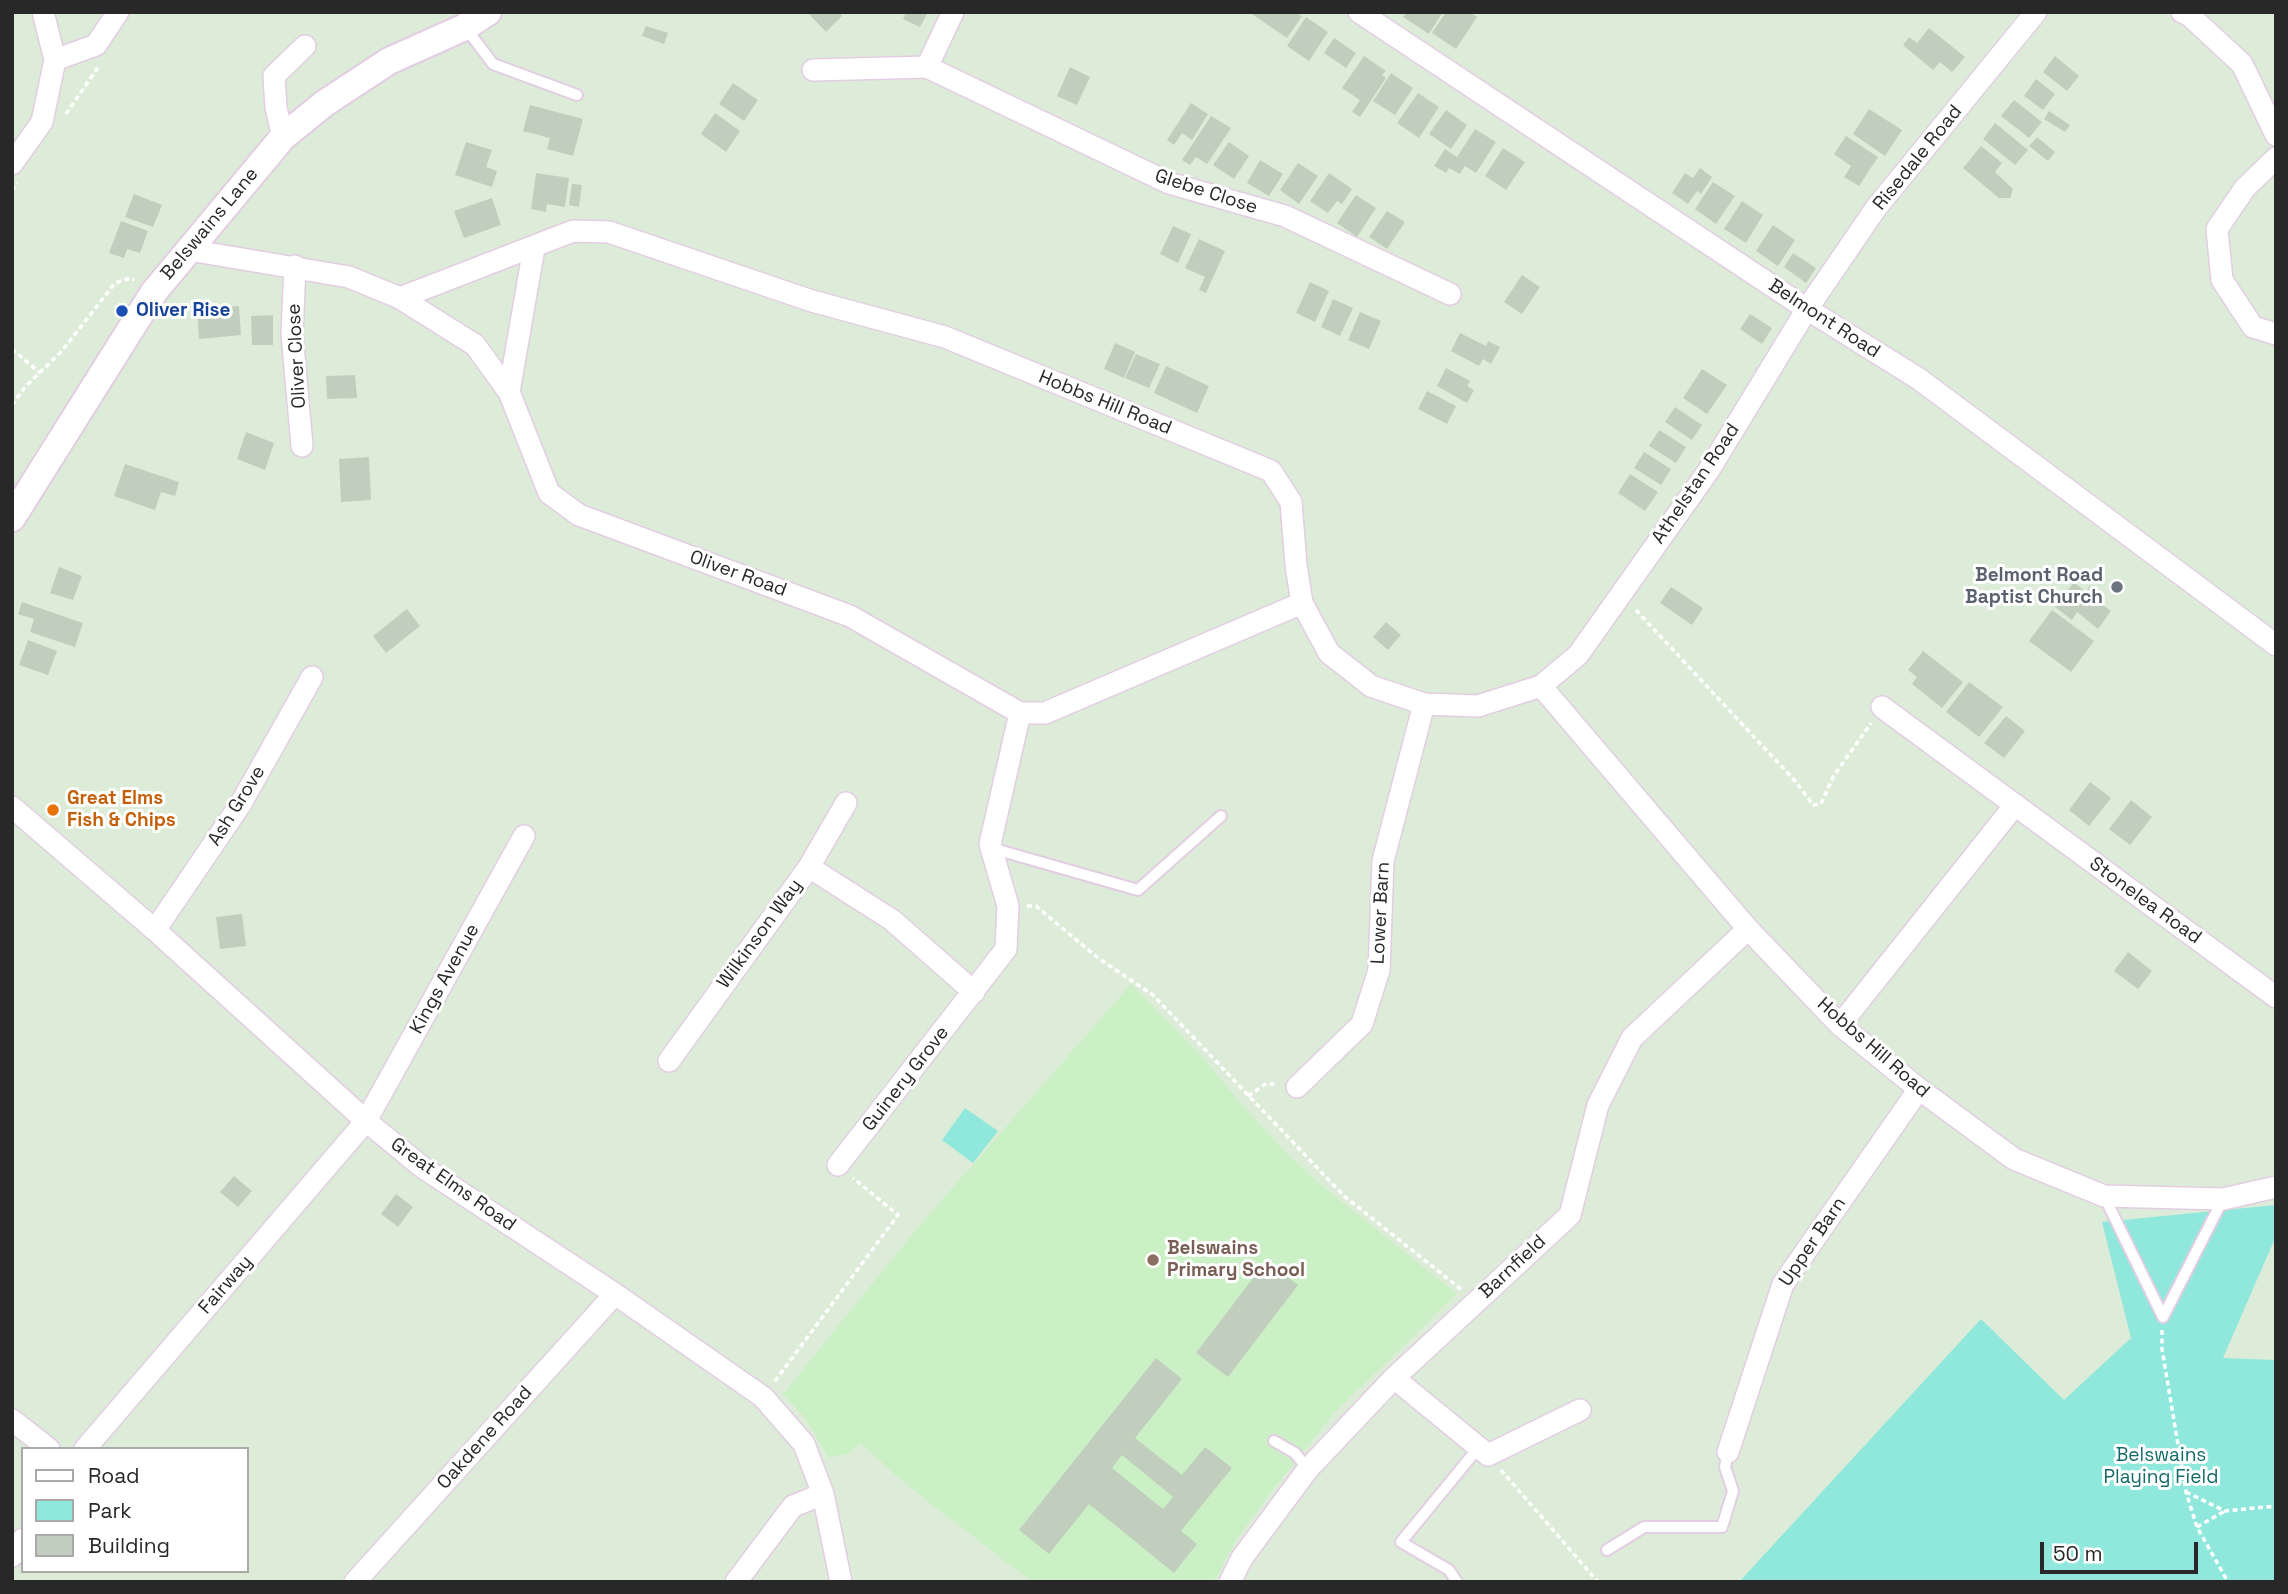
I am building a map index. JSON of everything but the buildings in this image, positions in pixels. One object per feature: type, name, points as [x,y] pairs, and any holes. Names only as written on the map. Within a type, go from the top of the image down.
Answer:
[{"type":"street","points":[[16,172],[42,122],[55,60],[43,12]]},
{"type":"street","points":[[55,60],[96,46],[118,12]]},
{"type":"street","name":"Belswains Lane","points":[[12,518],[153,292],[283,137],[326,103],[389,61],[465,27],[488,12]]},
{"type":"street","points":[[927,67],[953,12]]},
{"type":"street","name":"Belmont Road","points":[[1359,12],[1807,309],[1919,379],[2276,645]]},
{"type":"street","name":"Risedale Road","points":[[1807,309],[1876,208],[2036,12]]},
{"type":"street","points":[[2182,12],[2189,15],[2242,64],[2276,135]]},
{"type":"street","points":[[283,137],[276,108],[274,75],[305,46]]},
{"type":"street","name":"Glebe Close","points":[[813,70],[927,67],[1169,183],[1285,216],[1450,293]]},
{"type":"street","points":[[2276,158],[2245,188],[2217,229],[2222,280],[2253,327],[2276,334]]},
{"type":"street","name":"Hobbs Hill Road","points":[[534,248],[573,231],[609,232],[812,301],[945,337],[1271,471],[1290,502],[1302,603],[1329,653],[1371,686],[1424,704],[1478,706],[1541,686],[1578,655]]},
{"type":"street","points":[[189,250],[349,277],[400,298],[534,248]]},
{"type":"street","points":[[509,392],[534,248]]},
{"type":"street","name":"Oliver Close","points":[[295,266],[302,446]]},
{"type":"street","name":"Oliver Road","points":[[400,298],[475,345],[509,392],[549,493],[579,516],[850,616],[1020,713]]},
{"type":"street","name":"Athelstan Road","points":[[1578,655],[1709,471],[1807,309]]},
{"type":"street","points":[[1008,906],[991,848],[1020,713],[1045,713],[1302,603]]},
{"type":"street","name":"Ash Grove","points":[[155,929],[240,805],[312,677]]},
{"type":"street","name":"Hobbs Hill Road","points":[[1541,686],[1748,929],[1840,1025],[1919,1089],[2014,1159],[2104,1196],[2223,1199],[2276,1187]]},
{"type":"street","name":"Lower Barn","points":[[1297,1087],[1362,1024],[1379,970],[1382,861],[1424,704]]},
{"type":"street","name":"Stonelea Road","points":[[1882,707],[2276,997]]},
{"type":"street","name":"Wilkinson Way","points":[[669,1060],[809,867],[846,803]]},
{"type":"street","points":[[1840,1025],[2015,805]]},
{"type":"street","name":"Great Elms Road","points":[[12,807],[155,929],[366,1121],[422,1167],[615,1294],[763,1397],[804,1444],[823,1494],[841,1582]]},
{"type":"street","name":"Kings Avenue","points":[[366,1121],[524,836]]},
{"type":"street","points":[[809,867],[892,920],[974,992]]},
{"type":"street","name":"Guinery Grove","points":[[838,1165],[1006,949],[1008,906]]},
{"type":"street","name":"Barnfield","points":[[1230,1582],[1242,1558],[1308,1469],[1394,1378],[1570,1215],[1598,1105],[1632,1038],[1748,929]]},
{"type":"street","name":"Upper Barn","points":[[1728,1452],[1783,1284],[1919,1089]]},
{"type":"street","name":"Fairway","points":[[87,1447],[366,1121]]},
{"type":"street","name":"Oakdene Road","points":[[355,1582],[615,1294]]},
{"type":"street","points":[[1394,1378],[1483,1451],[1580,1410]]},
{"type":"street","points":[[12,1420],[46,1447]]},
{"type":"street","points":[[736,1582],[793,1506],[823,1494]]},
{"type":"lane","points":[[465,27],[493,64],[577,95]]},
{"type":"lane","points":[[991,848],[1139,890],[1221,816]]},
{"type":"lane","points":[[2104,1196],[2162,1317]]},
{"type":"lane","points":[[2162,1317],[2223,1199]]},
{"type":"lane","points":[[1274,1441],[1295,1453],[1308,1469]]},
{"type":"lane","points":[[1457,1582],[1449,1570],[1401,1542],[1483,1451]]},
{"type":"lane","points":[[1607,1550],[1644,1527],[1723,1527],[1733,1491],[1725,1467],[1728,1452]]},
{"type":"path","points":[[59,124],[106,57]]},
{"type":"path","points":[[12,191],[16,172]]},
{"type":"path","points":[[12,405],[25,387],[76,334],[115,283],[131,278],[153,292]]},
{"type":"path","points":[[12,349],[41,373]]},
{"type":"path","points":[[1620,593],[1796,782],[1813,805],[1821,804],[1833,777],[1882,707]]},
{"type":"path","points":[[1008,906],[1037,906],[1098,958],[1153,995],[1344,1196],[1476,1302]]},
{"type":"path","points":[[1248,1096],[1267,1083],[1297,1087]]},
{"type":"path","points":[[763,1397],[898,1216],[838,1165]]},
{"type":"path","points":[[2162,1317],[2162,1349],[2186,1492],[2197,1527],[2228,1582]]},
{"type":"path","points":[[1483,1451],[1598,1582]]},
{"type":"path","points":[[2186,1492],[2225,1511]]},
{"type":"path","points":[[2197,1527],[2225,1511],[2276,1506]]},
{"type":"shaded area","name":"Belswains Primary School","points":[[1131,984],[1204,1059],[1286,1152],[1320,1184],[1457,1294],[1334,1413],[1237,1539],[1214,1582],[1032,1582],[903,1482],[861,1443],[850,1453],[829,1458],[806,1419],[783,1394],[919,1226]]},
{"type":"green space","points":[[965,1108],[998,1131],[973,1163],[942,1140]]},
{"type":"green space","name":"Belswains Playing Field","points":[[2276,1205],[2276,1236],[2223,1358],[2276,1360],[2276,1582],[1739,1582],[1981,1319],[2064,1400],[2131,1338],[2102,1222]]},
{"type":"place","name":"Oliver Rise","points":[[122,311]]},
{"type":"place","name":"Belmont Road Baptist Church","points":[[2117,587]]},
{"type":"place","name":"Great Elms Fish & Chips","points":[[53,810]]},
{"type":"place","name":"Belswains Primary School","points":[[1153,1260]]}]
